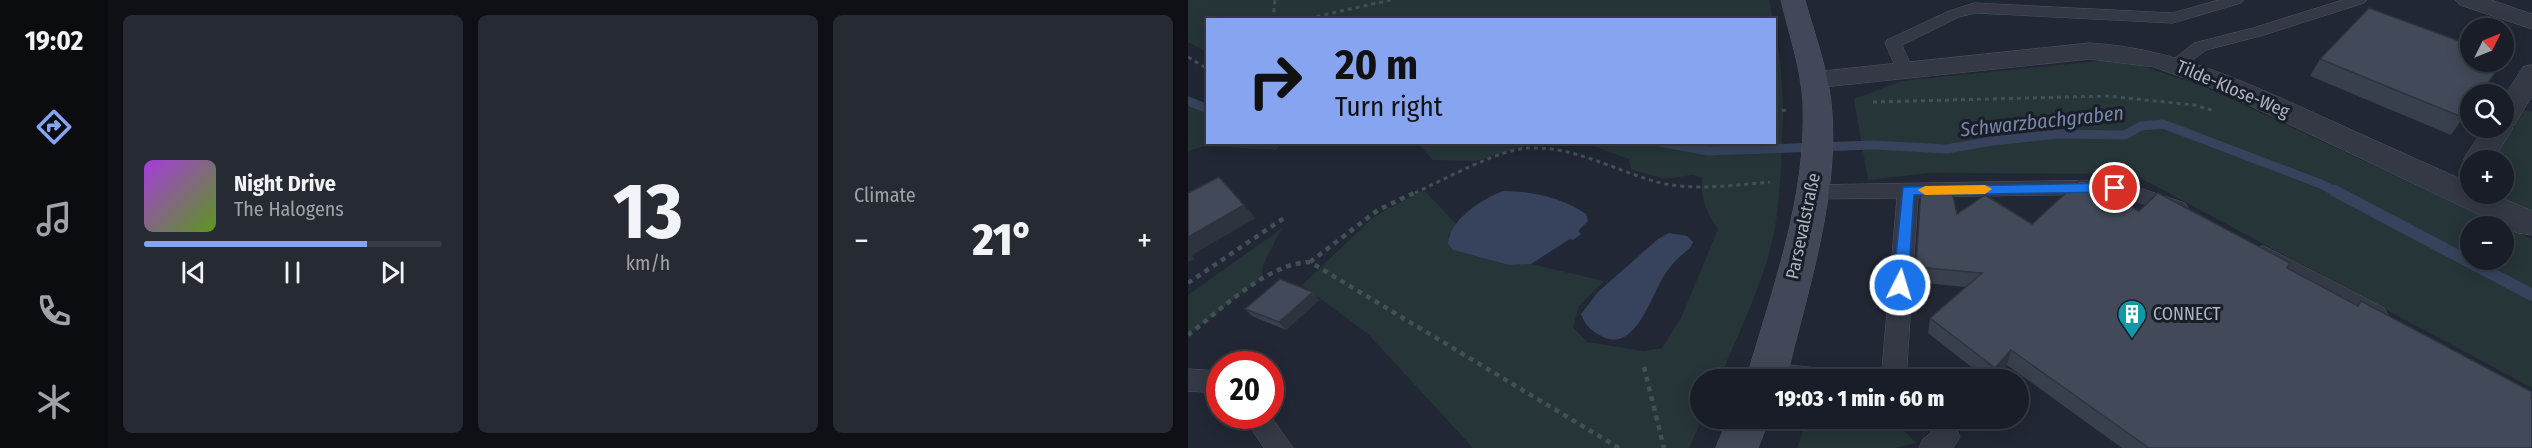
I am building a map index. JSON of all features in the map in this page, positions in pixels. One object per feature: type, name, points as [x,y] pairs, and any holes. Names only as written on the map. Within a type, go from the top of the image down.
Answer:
[{"type":"street","name":"Parsevalstraße","points":[[1769,369],[1810,211],[1814,182],[1817,102],[1793,0]]},
{"type":"street","points":[[2468,0],[2532,22]]},
{"type":"street","name":"Tilde-Klose-Weg","points":[[1817,102],[1905,70],[2090,51],[2124,52],[2177,63],[2460,179]]},
{"type":"street","points":[[2514,103],[2532,73]]},
{"type":"street","name":"Tilde-Klose-Weg","points":[[2500,204],[2530,224]]},
{"type":"street","points":[[1737,448],[1745,429]]},
{"type":"lane","points":[[1905,70],[1893,43],[1971,4],[2173,18],[2209,3],[2236,0]]},
{"type":"lane","points":[[2177,63],[2200,46],[2258,32],[2359,0]]},
{"type":"lane","points":[[1814,182],[1908,190],[2115,188],[2178,207],[2199,219]]},
{"type":"lane","points":[[1894,369],[1908,190]]},
{"type":"lane","points":[[2251,247],[2397,327]]},
{"type":"lane","points":[[1188,380],[1206,381]]},
{"type":"lane","points":[[1266,429],[1280,448]]},
{"type":"path","points":[[1273,18],[1275,0]]},
{"type":"path","points":[[1310,18],[1391,0]]},
{"type":"path","points":[[1188,57],[1206,68]]},
{"type":"path","points":[[1817,102],[2107,96],[2194,105],[2223,114]]},
{"type":"path","points":[[1310,262],[1378,210],[1466,169],[1522,149],[1569,152],[1662,183],[1708,187],[1770,183]]},
{"type":"path","points":[[1188,283],[1284,218]]},
{"type":"path","points":[[1188,335],[1280,268],[1302,260],[1310,262],[1619,448]]},
{"type":"path","points":[[1644,367],[1664,448]]},
{"type":"shaded area","points":[[1188,0],[1769,0],[1773,18],[1206,18],[1206,51],[1188,42]]},
{"type":"shaded area","points":[[1776,33],[1782,79],[1783,113],[1779,190],[1773,238],[1756,291],[1723,369],[1690,369],[1690,429],[1698,429],[1689,448],[1473,448],[1368,334],[1302,285],[1375,216],[1424,190],[1457,225],[1448,236],[1453,250],[1509,265],[1531,264],[1604,281],[1579,306],[1573,327],[1587,342],[1643,351],[1662,348],[1681,318],[1718,229],[1705,204],[1702,177],[1692,175],[1664,179],[1631,169],[1629,159],[1587,144],[1776,144]]},
{"type":"shaded area","points":[[2107,60],[2137,64],[2205,87],[2483,216],[2460,216],[2460,270],[2514,270],[2514,231],[2532,239],[2532,388],[2133,174],[1928,173],[1868,180],[1854,99],[1901,81]]},
{"type":"shaded area","points":[[1188,105],[1206,113],[1206,144],[1282,144],[1275,150],[1205,146],[1188,151]]},
{"type":"shaded area","points":[[2517,107],[2532,112],[2532,219],[2502,204],[2514,204],[2514,150],[2493,150],[2500,138],[2514,138],[2514,112]]},
{"type":"shaded area","points":[[1418,144],[1532,144],[1476,161],[1433,160]]},
{"type":"shaded area","points":[[1282,228],[1263,265],[1262,278],[1188,335],[1188,295]]},
{"type":"shaded area","points":[[1804,429],[1903,429],[1916,443],[1894,448],[1797,448]]},
{"type":"water","points":[[1503,191],[1525,192],[1557,200],[1586,214],[1588,221],[1578,231],[1581,234],[1531,264],[1509,265],[1453,250],[1448,244],[1454,226],[1468,211]]},
{"type":"water","points":[[1669,233],[1687,236],[1693,242],[1691,247],[1668,270],[1635,328],[1626,336],[1615,340],[1593,331],[1581,314],[1598,292],[1658,239]]},
{"type":"building","points":[[2369,8],[2460,41],[2460,72],[2496,72],[2487,84],[2460,84],[2460,116],[2320,59]]},
{"type":"building","points":[[1219,177],[1244,205],[1188,237],[1188,193]]},
{"type":"building","points":[[2079,181],[2085,181],[2139,211],[2158,193],[2290,263],[2287,268],[2358,306],[2361,301],[2532,392],[2532,448],[2149,448],[2011,350],[1995,368],[1930,318],[1982,273],[1916,267],[1921,189],[1952,191],[1957,214],[1985,195],[2032,224]]},
{"type":"building","points":[[1280,279],[1313,292],[1279,322],[1245,309]]},
{"type":"waterway","name":"Schwarzbachgraben","points":[[1188,101],[1206,108]]},
{"type":"waterway","name":"Schwarzbachgraben","points":[[1671,144],[1708,151],[1873,145],[1947,149],[1992,141],[2059,134],[2125,135],[2141,126],[2163,124],[2321,184],[2338,193]]},
{"type":"waterway","name":"Schwarzbachgraben","points":[[2335,191],[2532,295]]},
{"type":"slow traffic","points":[[1925,190],[1985,189]]},
{"type":"place","name":"CONNECT","points":[[2132,340]]},
{"type":"route","points":[[1900,285],[1908,190],[2115,188]]}]
